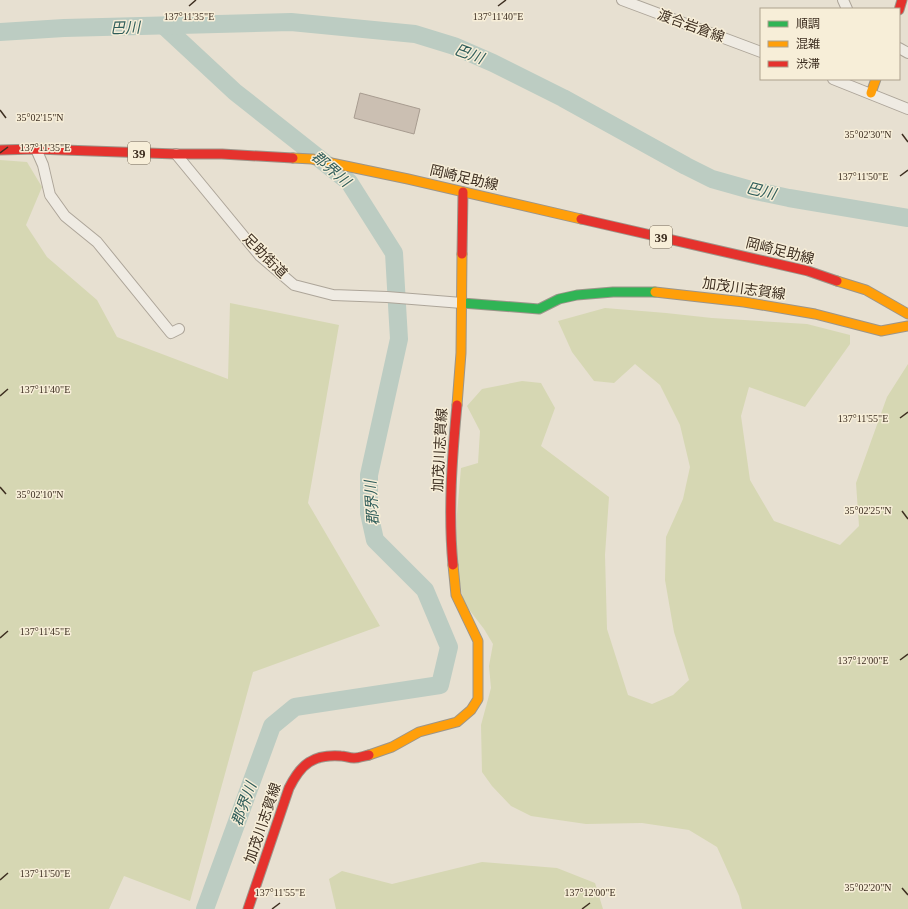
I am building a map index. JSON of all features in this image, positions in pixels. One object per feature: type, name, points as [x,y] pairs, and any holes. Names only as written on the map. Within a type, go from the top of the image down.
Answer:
[{"type":"main road","points":[[871,93],[876,80]]},
{"type":"main road","name":"岡崎足助線","points":[[0,150],[36,149],[176,154],[222,154],[312,159],[408,179],[808,271],[866,290],[908,314]]},
{"type":"main road","points":[[462,304],[463,192]]},
{"type":"main road","name":"加茂川志賀線","points":[[248,909],[282,811],[288,788],[296,774],[312,760],[325,756],[354,758],[370,755],[392,747],[419,732],[457,722],[471,710],[478,699],[478,641],[462,611],[456,594],[452,551],[451,516],[454,434],[461,353],[462,304],[502,305],[539,309],[559,299],[577,295],[613,292],[659,292],[744,302],[815,314],[881,331],[908,326]]},
{"type":"street","name":"渡合岩倉線","points":[[625,1],[760,52]]},
{"type":"street","points":[[836,80],[908,109]]},
{"type":"street","points":[[36,149],[43,165],[50,195],[65,216],[97,242],[171,333],[179,329]]},
{"type":"street","name":"足助街道","points":[[176,154],[260,256],[294,285],[333,295],[387,297],[462,304]]},
{"type":"green space","points":[[0,160],[27,162],[42,187],[26,225],[47,257],[97,300],[117,337],[228,379],[230,303],[339,325],[308,503],[380,626],[253,672],[190,901],[124,876],[109,909],[0,909]]},
{"type":"green space","points":[[605,308],[712,318],[807,324],[850,335],[850,344],[805,407],[749,387],[741,416],[750,480],[774,521],[840,545],[859,526],[856,483],[887,397],[908,364],[908,909],[742,909],[739,896],[717,847],[689,830],[642,823],[586,824],[531,816],[511,806],[492,786],[482,772],[481,725],[491,688],[489,666],[493,644],[484,629],[464,603],[456,564],[457,514],[461,468],[478,463],[480,431],[467,406],[482,389],[522,381],[541,383],[555,408],[541,446],[609,497],[605,555],[607,629],[628,695],[652,704],[673,695],[689,680],[674,632],[665,580],[666,537],[683,499],[690,467],[680,425],[660,385],[635,364],[614,383],[594,381],[572,352],[558,321]]},
{"type":"green space","points":[[482,862],[557,868],[595,883],[603,909],[336,909],[329,879],[342,871],[392,884]]},
{"type":"building","points":[[360,93],[420,109],[414,134],[354,118]]},
{"type":"waterway","name":"巴川","points":[[0,32],[64,28],[291,22],[415,34],[454,46],[493,63],[563,98],[712,179],[751,190],[789,198],[908,218]]},
{"type":"waterway","name":"郡界川","points":[[164,26],[235,92],[349,182],[394,253],[399,339],[369,475],[369,513],[375,540],[425,590],[449,647],[440,685],[295,707],[272,726],[205,909]]},
{"type":"traffic: fast","points":[[462,303],[539,309],[559,299],[577,295],[613,292],[655,292]]},
{"type":"traffic: slow","points":[[871,93],[876,80]]},
{"type":"traffic: slow","points":[[293,158],[312,159],[408,179],[581,219]]},
{"type":"traffic: slow","points":[[457,405],[461,353],[462,254]]},
{"type":"traffic: slow","points":[[837,281],[866,290],[908,314]]},
{"type":"traffic: slow","points":[[655,292],[744,302],[815,314],[881,331],[908,326]]},
{"type":"traffic: slow","points":[[369,755],[392,747],[419,732],[457,722],[471,710],[478,699],[478,641],[456,595],[453,565]]},
{"type":"traffic: jam","points":[[900,8],[902,0]]},
{"type":"traffic: jam","points":[[0,150],[36,149],[176,154],[222,154],[293,158]]},
{"type":"traffic: jam","points":[[462,254],[463,192]]},
{"type":"traffic: jam","points":[[581,219],[808,271],[837,281]]},
{"type":"traffic: jam","points":[[453,565],[451,485],[457,405]]},
{"type":"traffic: jam","points":[[248,909],[289,788],[298,773],[309,762],[315,759],[331,756],[354,758],[369,755]]}]
